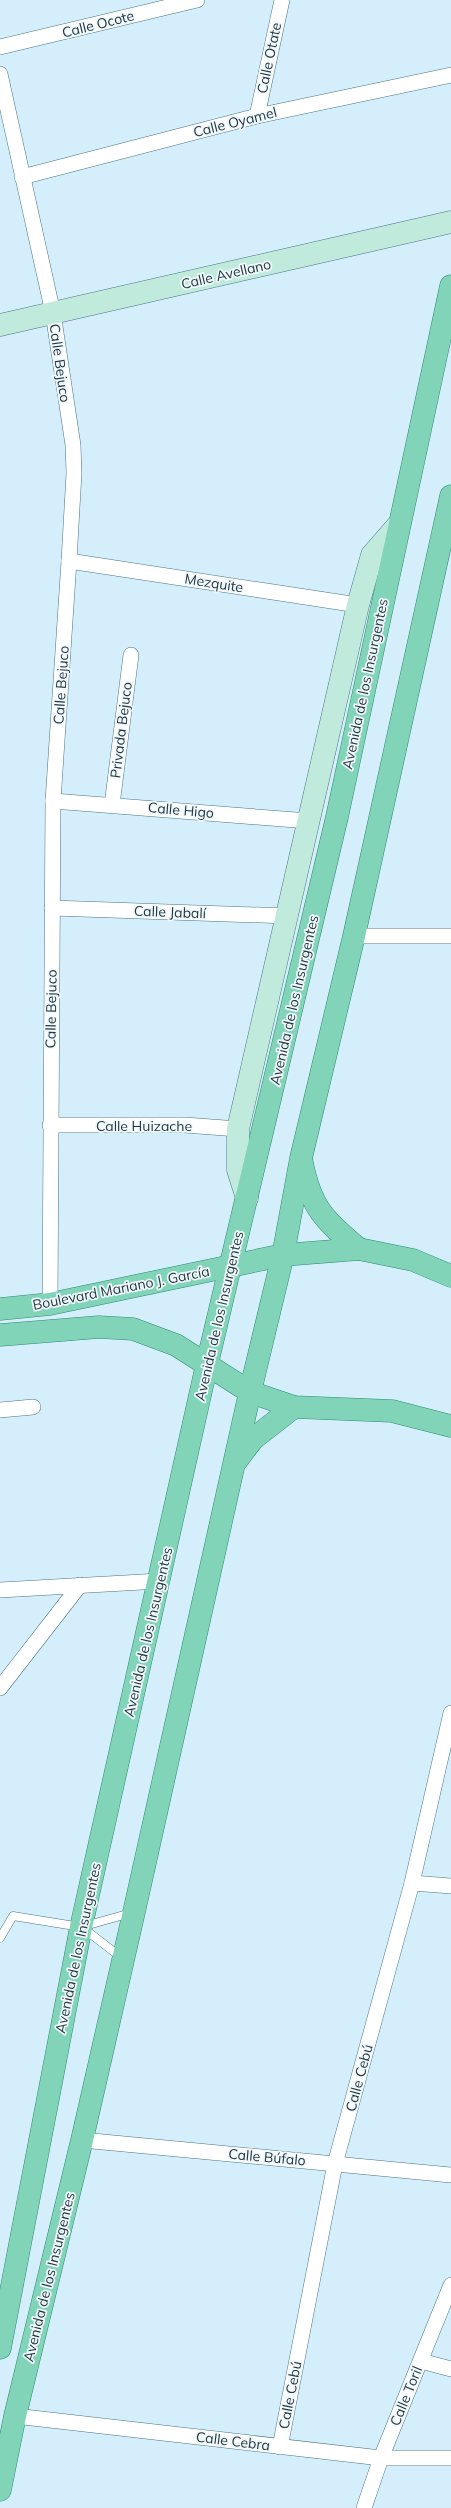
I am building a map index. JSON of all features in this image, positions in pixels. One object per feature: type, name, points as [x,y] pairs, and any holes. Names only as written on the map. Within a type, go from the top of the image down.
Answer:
[{"type":"main road","name":"Avenida de los Insurgentes","points":[[1,2338],[81,1927],[160,1581],[207,1364],[337,816],[451,286]]},
{"type":"main road","name":"Avenida de los Insurgentes","points":[[0,2490],[15,2416],[82,2140],[250,1392],[283,1255],[301,1158],[354,936],[451,496]]},
{"type":"main road","points":[[301,1158],[308,1188],[320,1213],[334,1228],[360,1249]]},
{"type":"main road","name":"Boulevard Mariano J. García","points":[[0,1309],[50,1304],[166,1282],[283,1255],[360,1249],[413,1260],[451,1276]]},
{"type":"main road","name":"Boulevard Mariano J. García","points":[[0,1335],[99,1327],[133,1328],[176,1345],[250,1392],[294,1407],[392,1411],[448,1422]]},
{"type":"main road","points":[[235,1462],[254,1439],[294,1407]]},
{"type":"street","name":"Calle Ocote","points":[[0,48],[197,0]]},
{"type":"street","name":"Calle Otate","points":[[257,116],[282,0]]},
{"type":"street","name":"Calle Oyamel","points":[[22,177],[257,116],[451,75]]},
{"type":"street","name":"Calle Bejuco","points":[[1,79],[54,314],[73,445],[74,473],[53,801],[50,1304]]},
{"type":"street","name":"Calle Avellano","points":[[0,325],[54,314],[451,222]]},
{"type":"street","points":[[247,1198],[238,1170],[238,1129],[310,822],[358,605],[372,555],[399,524]]},
{"type":"street","name":"Mezquite","points":[[69,561],[358,605]]},
{"type":"street","name":"Privada Bejuco","points":[[112,805],[131,655]]},
{"type":"street","name":"Calle Higo","points":[[53,801],[310,822]]},
{"type":"street","name":"Calle Jabalí","points":[[52,908],[288,916]]},
{"type":"street","points":[[354,936],[451,936]]},
{"type":"street","name":"Calle Huizache","points":[[50,1125],[185,1125],[238,1129]]},
{"type":"street","points":[[0,1410],[33,1407]]},
{"type":"street","points":[[0,1590],[160,1581]]},
{"type":"street","points":[[0,1688],[80,1585]]},
{"type":"street","name":"Calle Cebú","points":[[280,2446],[335,2164],[412,1882],[451,1713]]},
{"type":"street","points":[[412,1882],[451,1886]]},
{"type":"street","name":"Calle Búfalo","points":[[82,2140],[451,2175]]},
{"type":"street","name":"Calle Toril","points":[[364,2508],[381,2458],[451,2285]]},
{"type":"street","points":[[421,2361],[451,2369]]},
{"type":"street","name":"Calle Cebra","points":[[15,2416],[381,2458],[451,2458]]},
{"type":"lane","points":[[0,1938],[13,1916],[81,1927],[134,1912]]},
{"type":"lane","points":[[81,1927],[123,1959]]}]
